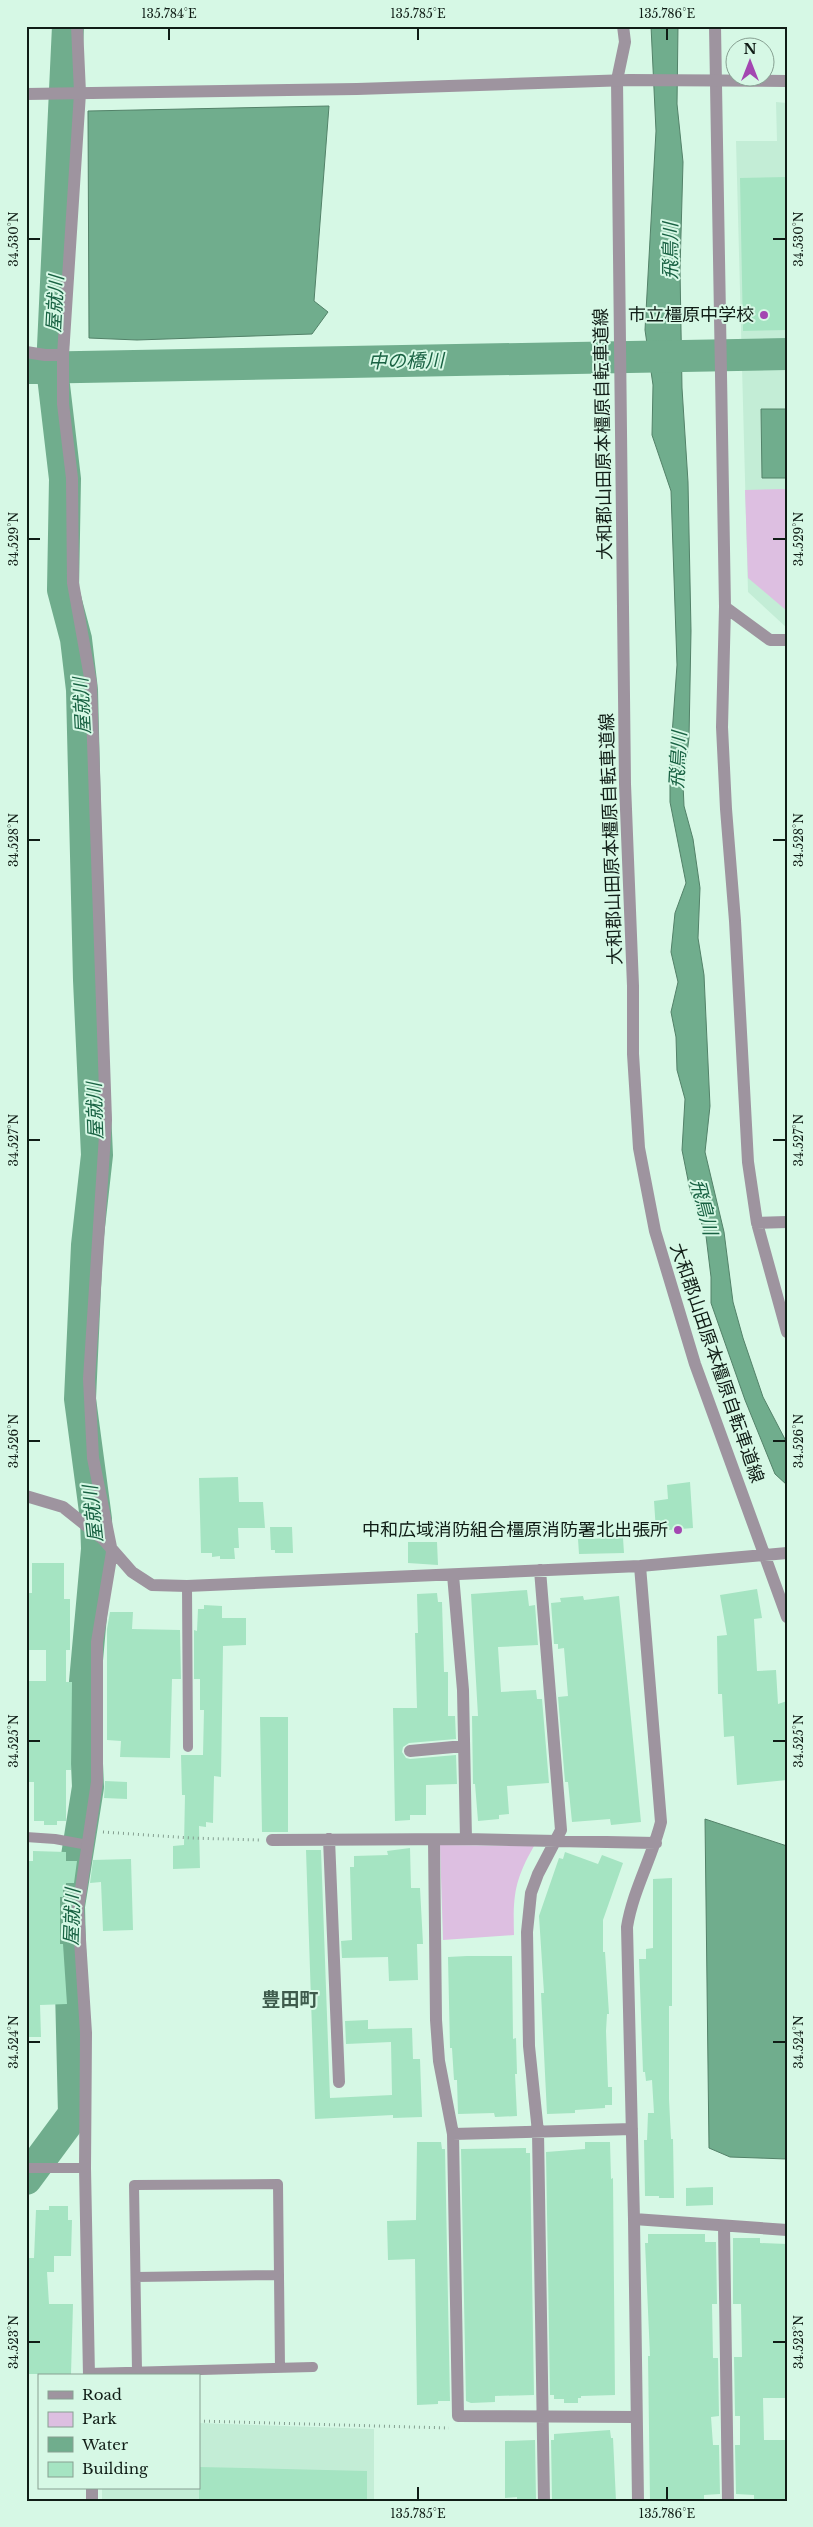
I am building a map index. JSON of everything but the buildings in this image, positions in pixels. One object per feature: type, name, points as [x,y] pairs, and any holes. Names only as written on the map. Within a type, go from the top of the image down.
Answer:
[{"type":"street","points":[[77,26],[77,93],[55,355],[72,478],[73,583],[91,683],[106,1120],[89,1379],[92,1458],[112,1552],[97,1642],[98,1782],[92,1831],[81,1844],[78,1909],[86,2033],[85,2168],[89,2374]]},
{"type":"street","name":"大和郡山田原本橿原自転車道線","points":[[623,26],[625,42],[623,80],[625,784],[633,986],[633,1054],[639,1148],[655,1231],[695,1364],[769,1553],[787,1617]]},
{"type":"street","points":[[715,26],[711,79],[722,392],[725,607],[722,726],[726,800],[735,921],[748,1162],[757,1223],[787,1332]]},
{"type":"street","points":[[26,94],[347,89],[623,80],[711,79],[787,81]]},
{"type":"street","points":[[26,352],[55,355]]},
{"type":"street","points":[[725,607],[770,640],[787,640]]},
{"type":"street","points":[[757,1223],[787,1222]]},
{"type":"street","points":[[26,1496],[63,1507],[104,1539],[112,1552],[132,1572],[152,1585],[187,1586],[640,1566],[769,1553],[787,1553]]},
{"type":"street","points":[[638,2501],[635,2417],[634,2219],[628,1927],[640,1879],[656,1843],[661,1822],[640,1566]]},
{"type":"street","points":[[540,1570],[561,1830],[538,1874],[528,1912],[529,2046],[538,2132],[544,2501]]},
{"type":"street","points":[[453,1575],[463,1690],[466,1839]]},
{"type":"street","points":[[410,1751],[464,1746]]},
{"type":"street","points":[[329,1839],[340,2082]]},
{"type":"street","points":[[272,1840],[466,1839],[656,1843]]},
{"type":"street","points":[[434,1840],[436,2020],[439,2061],[453,2134],[458,2416],[542,2418],[635,2417]]},
{"type":"street","points":[[453,2134],[632,2129]]},
{"type":"street","points":[[634,2219],[787,2230]]},
{"type":"street","points":[[724,2226],[728,2501]]},
{"type":"lane","points":[[187,1586],[188,1747]]},
{"type":"lane","points":[[26,1837],[81,1844]]},
{"type":"lane","points":[[27,2168],[85,2168]]},
{"type":"lane","points":[[137,2371],[134,2185],[278,2184],[280,2368]]},
{"type":"lane","points":[[136,2277],[279,2275]]},
{"type":"lane","points":[[89,2374],[137,2371],[313,2368]]},
{"type":"path","points":[[92,1831],[191,1838],[272,1840]]},
{"type":"path","points":[[200,2421],[453,2428]]},
{"type":"shaded area","name":"市立橿原中学校","points":[[776,102],[787,103],[787,628],[748,592],[736,141],[777,141]]},
{"type":"shaded area","points":[[200,2423],[374,2429],[374,2501],[102,2501],[102,2490],[200,2490]]},
{"type":"green space","points":[[787,489],[787,611],[748,578],[745,490]]},
{"type":"green space","points":[[440,1845],[534,1846],[522,1869],[516,1889],[514,1935],[443,1940]]},
{"type":"water","name":"飛鳥川","points":[[651,26],[678,26],[677,104],[683,162],[680,270],[682,388],[688,482],[691,631],[689,738],[683,784],[684,806],[693,839],[700,888],[698,938],[704,975],[710,1106],[705,1152],[724,1232],[733,1302],[743,1338],[763,1397],[787,1443],[787,1485],[775,1474],[745,1400],[711,1303],[711,1277],[706,1236],[690,1190],[682,1150],[685,1099],[677,1070],[676,1037],[671,1012],[678,982],[671,952],[675,913],[686,883],[670,802],[670,763],[677,665],[671,491],[652,435],[653,385],[645,330],[656,131]]},
{"type":"water","points":[[329,106],[314,301],[328,312],[312,334],[137,340],[89,338],[88,111]]},
{"type":"water","points":[[761,409],[787,409],[787,478],[762,478]]},
{"type":"water","points":[[705,1819],[787,1846],[787,2159],[730,2157],[709,2148]]},
{"type":"waterway","name":"屋就川","points":[[26,2179],[74,2114],[69,1906],[88,1787],[84,1693],[97,1549],[96,1519],[80,1399],[87,1245],[97,1155],[89,980],[82,690],[76,639],[63,590],[65,479],[52,368],[68,26]]},
{"type":"waterway","name":"中の橋川","points":[[26,368],[787,354]]},
{"type":"place","name":"市立橿原中学校","points":[[764,315]]},
{"type":"place","name":"中和広域消防組合橿原消防署北出張所","points":[[678,1530]]},
{"type":"district","name":"豊田町","points":[[290,1999]]}]
